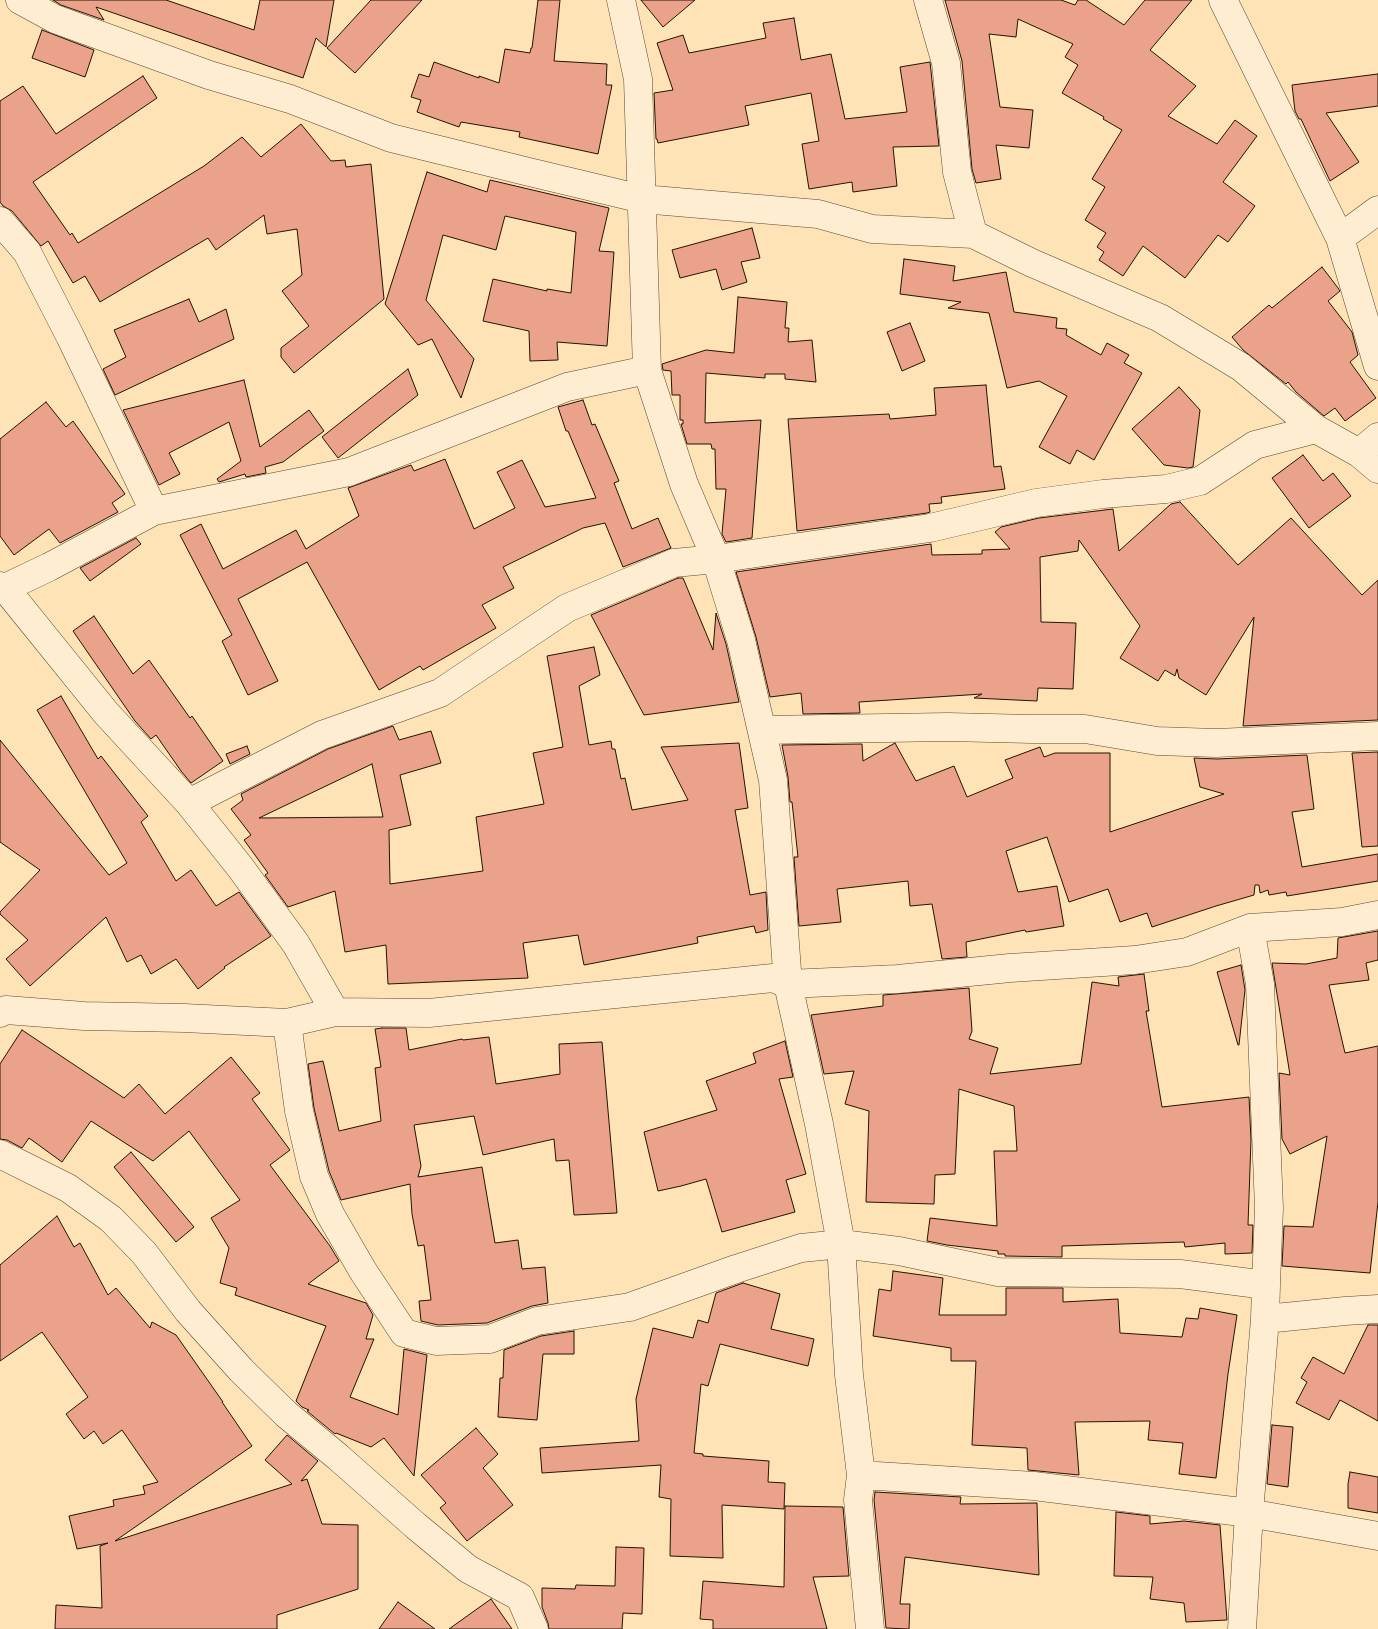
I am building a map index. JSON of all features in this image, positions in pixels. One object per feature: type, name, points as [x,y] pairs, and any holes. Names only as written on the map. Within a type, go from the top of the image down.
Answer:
[{"type":"street","points":[[20,0],[55,19],[208,75],[290,99],[390,138],[642,199],[818,214],[872,229],[973,234],[1160,318],[1241,368],[1316,429],[1372,453]]},
{"type":"street","points":[[621,0],[638,79],[647,370],[684,484],[716,560],[741,640],[773,780],[788,984],[819,1124],[841,1244],[850,1375],[861,1475],[858,1500],[870,1629]]},
{"type":"street","points":[[928,0],[946,64],[957,172],[973,234]]},
{"type":"street","points":[[1223,0],[1340,238],[1378,366]]},
{"type":"street","points":[[1340,238],[1378,210]]},
{"type":"street","points":[[0,221],[27,252],[70,336],[154,511]]},
{"type":"street","points":[[336,1012],[296,944],[240,867],[189,803],[106,713],[2,587],[49,567],[154,511],[349,472],[567,387],[647,370]]},
{"type":"street","points":[[189,803],[322,735],[440,692],[567,608],[674,563],[716,560],[930,528],[1036,503],[1103,494],[1166,489],[1200,481],[1255,445],[1316,429]]},
{"type":"street","points":[[762,730],[948,727],[1032,730],[1085,729],[1157,741],[1216,743],[1378,736]]},
{"type":"street","points":[[0,1013],[6,1010],[84,1016],[287,1023],[336,1012],[429,1013],[773,978],[788,984],[898,979],[1010,968],[1135,960],[1187,952],[1250,928],[1342,922],[1378,915]]},
{"type":"street","points":[[1242,1629],[1249,1513],[1265,1319],[1269,1208],[1260,984],[1250,928]]},
{"type":"street","points":[[287,1023],[299,1111],[314,1176],[330,1214],[363,1271],[404,1333],[436,1341],[490,1339],[537,1321],[630,1307],[801,1248],[841,1244],[899,1250],[998,1272],[1180,1274],[1266,1285]]},
{"type":"street","points":[[0,1154],[68,1188],[111,1219],[144,1253],[188,1311],[240,1370],[286,1414],[338,1456],[416,1526],[468,1569],[520,1597],[534,1629]]},
{"type":"street","points":[[1265,1319],[1345,1310],[1378,1309]]},
{"type":"street","points":[[861,1475],[1034,1486],[1249,1513],[1378,1536]]},
{"type":"building","points":[[53,0],[166,0],[254,30],[260,0],[334,0],[326,47],[316,38],[303,78],[96,7],[104,20],[61,5]]},
{"type":"building","points":[[371,0],[422,0],[355,73],[327,48]]},
{"type":"building","points":[[538,0],[560,0],[554,61],[607,64],[606,85],[612,85],[598,154],[519,137],[520,132],[461,122],[459,127],[417,112],[421,100],[411,97],[419,74],[429,77],[434,62],[499,83],[505,49],[530,53]]},
{"type":"building","points":[[641,0],[695,0],[663,27]]},
{"type":"building","points":[[945,0],[1061,0],[1075,5],[1078,0],[1086,0],[1124,25],[1145,0],[1192,0],[1150,50],[1196,86],[1168,116],[1217,144],[1235,120],[1257,136],[1223,182],[1255,206],[1228,242],[1218,235],[1185,278],[1143,246],[1123,276],[1099,260],[1104,252],[1097,247],[1106,233],[1085,220],[1105,187],[1092,179],[1122,130],[1103,119],[1104,117],[1062,93],[1078,65],[1065,57],[1073,44],[1018,19],[1016,37],[989,34],[1000,107],[1033,110],[1029,148],[996,145],[1001,179],[976,183],[972,169],[962,61]]},
{"type":"building","points":[[794,18],[801,60],[831,54],[845,119],[907,112],[900,67],[930,62],[939,146],[893,147],[897,186],[853,192],[852,182],[809,189],[802,144],[819,141],[811,93],[745,106],[749,125],[658,143],[656,139],[654,93],[673,90],[657,43],[683,35],[689,53],[766,38],[763,23]]},
{"type":"building","points":[[42,30],[94,50],[85,77],[32,58]]},
{"type":"building","points":[[1378,74],[1378,106],[1326,113],[1359,162],[1330,181],[1301,119],[1299,119],[1295,111],[1292,85]]},
{"type":"building","points":[[143,76],[157,98],[33,182],[70,235],[72,233],[78,243],[204,166],[242,137],[261,157],[301,124],[331,161],[345,160],[346,167],[371,164],[384,299],[294,373],[281,357],[281,348],[309,326],[282,291],[302,275],[297,229],[267,234],[264,215],[216,250],[208,238],[100,302],[85,276],[73,283],[48,241],[41,246],[12,211],[0,202],[0,101],[23,86],[56,134]]},
{"type":"building","points":[[427,172],[487,192],[490,180],[609,208],[599,251],[614,252],[607,346],[557,342],[558,360],[530,361],[529,331],[483,321],[493,279],[547,291],[547,289],[571,293],[576,232],[505,216],[496,250],[443,235],[426,300],[474,359],[461,398],[432,339],[418,345],[385,304]]},
{"type":"building","points":[[752,228],[760,258],[741,262],[747,282],[722,290],[716,269],[680,278],[672,250]]},
{"type":"building","points":[[904,259],[955,266],[953,281],[1006,272],[1014,312],[1057,318],[1056,328],[1067,329],[1066,335],[1101,355],[1107,343],[1129,355],[1124,363],[1142,373],[1094,460],[1077,450],[1070,464],[1039,447],[1067,396],[1039,381],[1007,388],[989,313],[948,308],[961,302],[900,294]]},
{"type":"building","points":[[1322,267],[1340,291],[1328,301],[1352,332],[1358,355],[1350,362],[1376,398],[1345,421],[1335,408],[1324,416],[1296,392],[1288,382],[1286,384],[1243,350],[1232,337],[1269,305],[1272,308]]},
{"type":"building","points":[[738,297],[787,302],[785,328],[789,328],[788,342],[812,340],[816,382],[785,379],[785,374],[765,374],[765,378],[706,373],[705,423],[761,420],[752,538],[726,542],[722,534],[726,489],[716,489],[715,449],[712,449],[711,444],[687,444],[681,424],[683,424],[683,420],[680,420],[680,395],[672,395],[671,371],[663,370],[662,364],[706,350],[734,353]]},
{"type":"building","points":[[189,299],[199,322],[226,309],[234,339],[115,395],[103,369],[126,357],[114,330]]},
{"type":"building","points":[[910,323],[925,361],[902,371],[887,332]]},
{"type":"building","points":[[408,369],[418,395],[338,458],[322,437]]},
{"type":"building","points":[[244,380],[260,447],[309,410],[324,431],[283,462],[265,467],[266,473],[246,477],[245,474],[219,482],[217,479],[241,461],[229,422],[169,453],[180,474],[159,485],[123,410]]},
{"type":"building","points":[[986,385],[994,467],[1001,466],[1005,489],[941,497],[942,503],[929,504],[930,512],[927,513],[797,531],[788,419],[889,414],[890,419],[936,415],[934,388]]},
{"type":"building","points":[[1179,387],[1200,410],[1193,467],[1188,468],[1164,465],[1132,429]]},
{"type":"building","points":[[583,400],[592,425],[595,424],[619,481],[614,483],[632,529],[658,518],[671,548],[623,567],[605,523],[583,528],[503,567],[514,588],[482,605],[496,628],[423,670],[420,666],[379,690],[307,562],[238,599],[278,681],[248,695],[222,641],[232,635],[180,535],[201,524],[223,569],[296,530],[306,549],[359,516],[348,488],[411,465],[414,471],[445,459],[474,529],[515,508],[497,472],[522,460],[545,507],[596,498],[568,431],[566,431],[558,407]]},
{"type":"building","points":[[46,402],[66,427],[73,421],[125,494],[112,503],[118,512],[60,543],[49,529],[14,555],[0,536],[0,439]]},
{"type":"building","points":[[1303,455],[1323,481],[1333,473],[1351,496],[1309,528],[1272,478]]},
{"type":"building","points":[[1180,502],[1238,565],[1291,518],[1362,595],[1378,580],[1378,720],[1243,726],[1254,617],[1206,695],[1179,678],[1177,669],[1175,676],[1165,670],[1158,681],[1120,658],[1140,626],[1079,540],[1078,551],[1040,557],[1041,622],[1076,623],[1073,689],[1038,688],[1037,701],[974,698],[982,694],[859,702],[860,713],[803,714],[801,693],[770,697],[756,637],[736,572],[931,544],[932,555],[982,554],[982,550],[1010,549],[995,532],[1001,527],[1039,518],[1113,509],[1119,551],[1171,504]]},
{"type":"building","points":[[136,538],[141,544],[90,581],[80,568]]},
{"type":"building","points":[[678,578],[683,578],[713,650],[716,613],[726,644],[739,702],[644,715],[591,615]]},
{"type":"building","points":[[94,616],[133,674],[149,660],[190,718],[192,716],[223,761],[191,783],[156,735],[151,739],[135,721],[73,631]]},
{"type":"building","points":[[594,647],[600,675],[579,686],[589,745],[611,741],[612,749],[615,749],[621,779],[625,778],[632,810],[688,800],[661,747],[739,743],[748,808],[735,810],[750,895],[766,892],[768,930],[756,933],[754,926],[697,937],[698,943],[584,965],[578,935],[523,943],[528,978],[388,984],[386,945],[345,952],[335,891],[288,907],[265,875],[268,873],[244,840],[251,835],[231,809],[243,800],[241,794],[328,749],[393,726],[399,740],[431,731],[441,763],[400,775],[411,825],[389,830],[390,884],[483,871],[476,817],[544,804],[533,753],[563,747],[547,656]],"holes":[[[372,764],[383,817],[259,818]]]},
{"type":"building","points":[[61,696],[98,759],[101,756],[148,816],[141,822],[176,881],[191,870],[216,906],[239,892],[271,936],[224,967],[198,989],[176,959],[151,974],[141,955],[127,962],[106,917],[30,986],[6,959],[28,940],[0,912],[40,870],[0,842],[0,740],[109,875],[127,863],[37,710]]},
{"type":"building","points":[[895,743],[916,781],[954,766],[967,797],[1013,778],[1005,760],[1040,747],[1044,757],[1055,753],[1110,753],[1110,832],[1224,794],[1200,787],[1194,758],[1217,759],[1307,755],[1314,809],[1292,812],[1302,867],[1378,854],[1378,881],[1287,896],[1286,892],[1269,895],[1268,890],[1260,893],[1259,885],[1255,885],[1254,895],[1152,927],[1147,913],[1120,922],[1108,889],[1069,902],[1047,837],[1006,851],[1018,892],[1057,886],[1064,926],[1026,932],[1025,930],[966,942],[967,957],[942,959],[932,904],[910,906],[908,881],[837,889],[841,922],[799,926],[794,857],[798,857],[792,802],[790,802],[782,745],[862,744],[863,761]]},
{"type":"building","points":[[247,746],[250,754],[230,764],[226,754]]},
{"type":"building","points":[[1378,752],[1378,846],[1362,847],[1352,753]]},
{"type":"building","points":[[1378,931],[1378,960],[1366,963],[1369,980],[1329,985],[1345,1053],[1378,1046],[1378,1202],[1370,1273],[1282,1266],[1284,1226],[1313,1227],[1327,1136],[1290,1154],[1282,1139],[1279,1073],[1290,1075],[1272,963],[1306,964],[1337,958],[1338,938]]},
{"type":"building","points":[[1241,965],[1245,990],[1238,1045],[1217,972]]},
{"type":"building","points":[[1144,974],[1149,1011],[1146,1011],[1162,1107],[1249,1097],[1251,1140],[1248,1225],[1253,1225],[1252,1253],[1225,1254],[1225,1243],[1185,1247],[1184,1242],[1062,1246],[1062,1257],[1005,1256],[1005,1254],[998,1254],[998,1251],[927,1241],[930,1218],[997,1226],[994,1151],[1017,1151],[1014,1106],[959,1089],[955,1174],[935,1175],[934,1204],[866,1202],[869,1111],[845,1104],[854,1071],[824,1074],[811,1015],[883,1006],[883,995],[969,988],[972,1031],[969,1039],[998,1048],[990,1074],[1081,1064],[1092,982],[1119,986],[1118,977]]},
{"type":"building","points":[[406,1028],[409,1050],[462,1039],[489,1037],[496,1084],[560,1074],[559,1044],[602,1042],[617,1213],[574,1215],[569,1160],[556,1161],[554,1139],[483,1155],[474,1116],[414,1125],[421,1166],[418,1177],[482,1167],[495,1243],[518,1240],[522,1269],[545,1267],[548,1303],[532,1306],[487,1323],[438,1325],[421,1321],[419,1301],[431,1300],[424,1245],[418,1246],[412,1214],[410,1184],[341,1200],[329,1171],[314,1108],[308,1064],[323,1061],[339,1131],[381,1121],[375,1068],[381,1067],[375,1029]]},
{"type":"building","points":[[22,1030],[124,1098],[139,1084],[165,1114],[231,1057],[260,1093],[252,1099],[290,1150],[270,1165],[339,1261],[308,1284],[366,1303],[373,1315],[366,1339],[374,1339],[350,1397],[398,1415],[404,1349],[427,1355],[414,1476],[384,1438],[371,1447],[335,1434],[307,1411],[309,1410],[302,1407],[296,1401],[326,1326],[235,1295],[237,1288],[220,1283],[229,1248],[211,1218],[240,1200],[189,1131],[153,1161],[91,1121],[62,1162],[29,1138],[22,1148],[7,1140],[0,1139],[0,1064]]},
{"type":"building","points":[[785,1041],[793,1077],[779,1079],[806,1174],[786,1180],[795,1212],[722,1232],[706,1179],[658,1191],[644,1132],[717,1110],[706,1081],[756,1063],[753,1053]]},
{"type":"building","points":[[131,1152],[194,1227],[176,1242],[114,1167]]},
{"type":"building","points":[[57,1216],[74,1247],[80,1243],[108,1295],[116,1288],[150,1328],[152,1322],[176,1335],[252,1446],[115,1541],[292,1484],[265,1460],[287,1435],[318,1461],[301,1481],[307,1479],[322,1524],[358,1525],[358,1589],[277,1615],[277,1629],[55,1629],[56,1605],[102,1608],[100,1546],[108,1543],[77,1549],[69,1516],[114,1506],[113,1500],[145,1494],[143,1486],[158,1482],[122,1430],[103,1444],[94,1431],[84,1439],[66,1414],[88,1397],[42,1332],[0,1361],[0,1265]]},
{"type":"building","points":[[893,1271],[943,1278],[939,1315],[1006,1315],[1006,1288],[1063,1288],[1063,1302],[1118,1299],[1120,1333],[1182,1337],[1186,1318],[1198,1319],[1200,1308],[1237,1315],[1216,1478],[1179,1474],[1183,1443],[1148,1440],[1150,1421],[1075,1422],[1079,1475],[1028,1470],[1027,1448],[972,1445],[976,1361],[951,1361],[951,1348],[873,1336],[879,1289],[891,1291]]},
{"type":"building","points":[[743,1283],[780,1294],[771,1329],[814,1339],[808,1366],[720,1344],[708,1386],[701,1384],[694,1453],[703,1454],[703,1456],[769,1461],[768,1482],[785,1483],[784,1509],[722,1505],[723,1558],[670,1556],[671,1499],[659,1497],[661,1465],[542,1473],[540,1448],[639,1441],[636,1399],[653,1328],[693,1338],[698,1320],[708,1323],[716,1293]]},
{"type":"building","points":[[1368,1325],[1378,1325],[1378,1421],[1340,1400],[1329,1420],[1296,1403],[1307,1382],[1301,1378],[1313,1357],[1344,1374]]},
{"type":"building","points":[[574,1331],[574,1354],[543,1354],[537,1420],[498,1417],[500,1378],[503,1378],[504,1350],[541,1336]]},
{"type":"building","points":[[1272,1425],[1293,1427],[1288,1487],[1267,1484]]},
{"type":"building","points":[[476,1428],[498,1454],[483,1468],[513,1505],[467,1541],[440,1508],[446,1503],[421,1475]]},
{"type":"building","points":[[1350,1472],[1378,1477],[1378,1513],[1348,1508]]},
{"type":"building","points":[[875,1492],[961,1497],[960,1504],[1037,1503],[1039,1575],[905,1557],[900,1604],[910,1604],[909,1629],[886,1628],[874,1500]]},
{"type":"building","points":[[785,1506],[843,1507],[849,1576],[813,1577],[827,1629],[713,1629],[713,1620],[700,1619],[703,1581],[784,1587]]},
{"type":"building","points":[[1116,1512],[1150,1516],[1150,1524],[1184,1521],[1220,1525],[1227,1620],[1186,1622],[1184,1603],[1150,1599],[1153,1577],[1114,1576]]},
{"type":"building","points":[[616,1547],[644,1548],[642,1614],[623,1613],[622,1629],[549,1629],[542,1607],[542,1588],[575,1589],[576,1585],[615,1586]]},
{"type":"building","points":[[491,1599],[512,1629],[449,1629]]},
{"type":"building","points":[[398,1602],[435,1629],[379,1629]]}]
